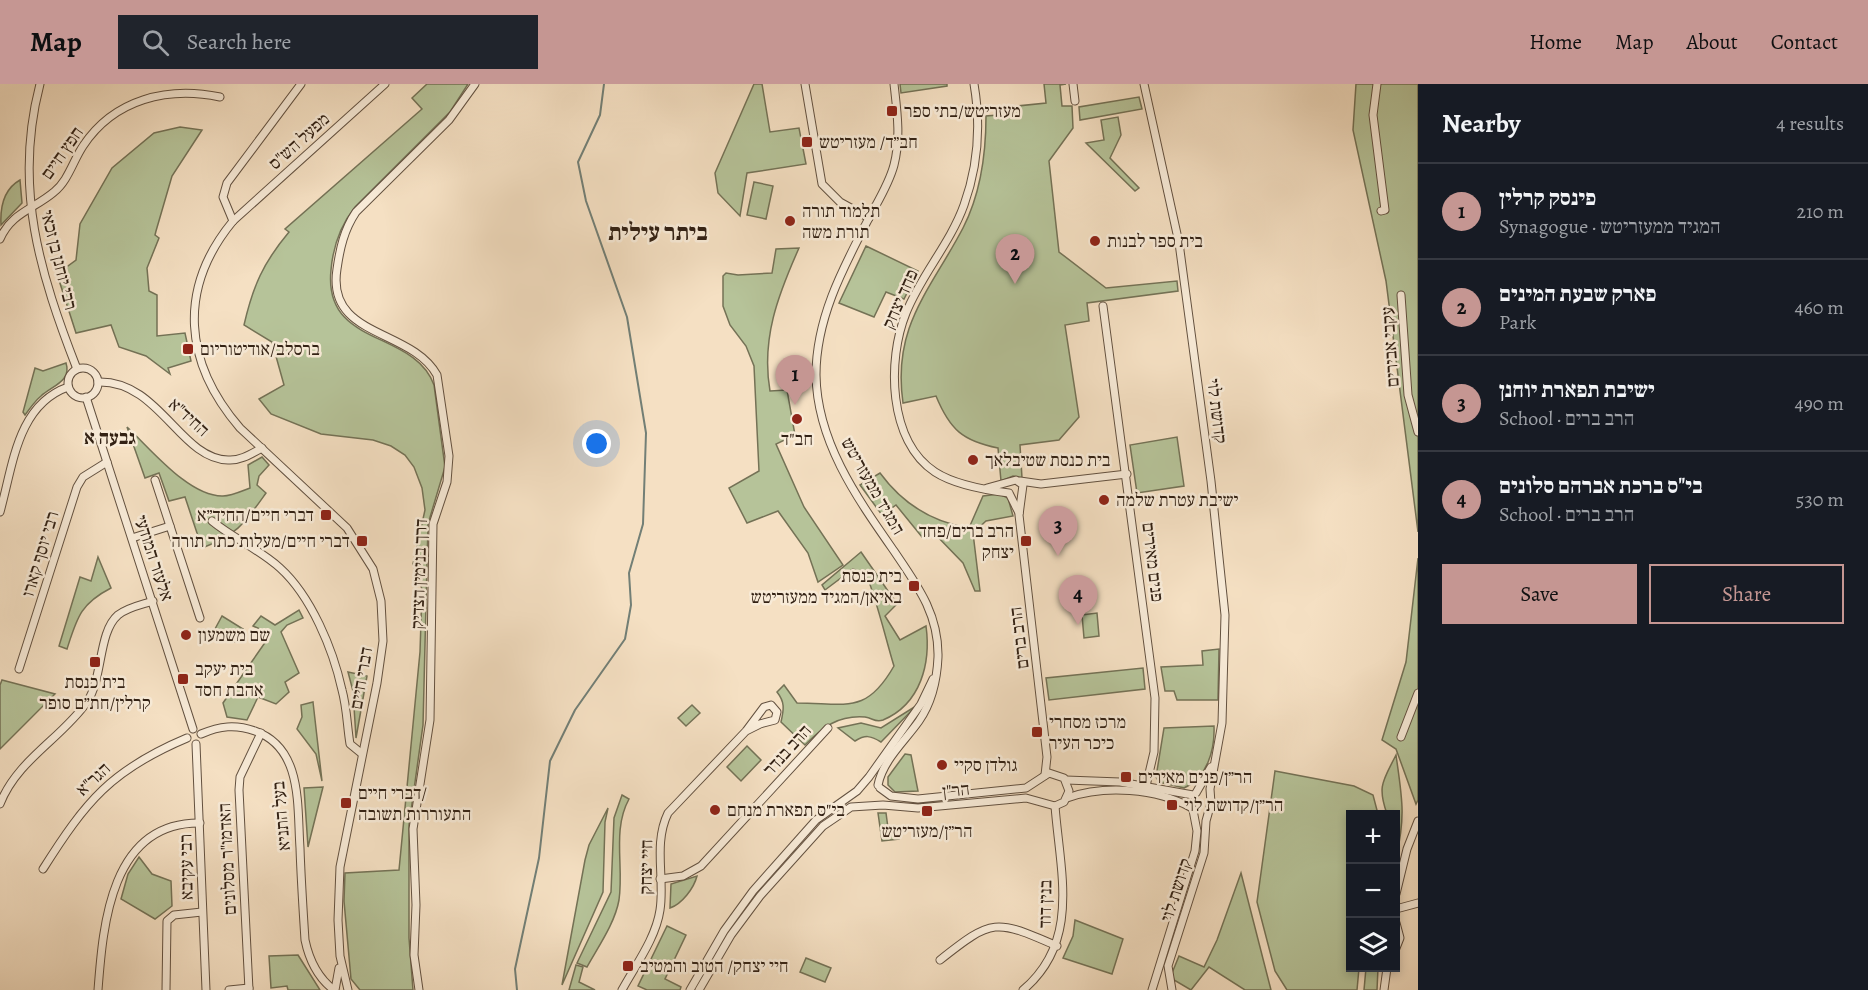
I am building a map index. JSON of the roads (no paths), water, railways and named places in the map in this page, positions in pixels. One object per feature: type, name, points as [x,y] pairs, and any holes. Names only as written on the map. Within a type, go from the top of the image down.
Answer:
[{"type":"street","name":"רבי יוחנן בן זכאי","points":[[40,84],[30,152],[29,207],[39,257],[52,302],[77,369]]},
{"type":"street","points":[[233,221],[223,197],[227,183],[301,84]]},
{"type":"street","name":"מפעל הש\"ס","points":[[262,448],[225,411],[202,368],[196,350],[194,319],[200,279],[212,249],[233,221],[385,84]]},
{"type":"street","name":"דרך בנימין הצדיק","points":[[419,990],[414,955],[416,905],[413,829],[430,720],[434,524],[447,482],[448,440],[437,375],[432,367],[402,345],[352,318],[338,298],[336,275],[345,231],[356,212],[449,120],[475,84]]},
{"type":"street","points":[[805,84],[822,184],[840,202],[869,218]]},
{"type":"street","name":"המגיד ממעזריטש","points":[[879,787],[890,759],[927,707],[935,683],[938,638],[930,609],[848,481],[821,420],[816,377],[822,323],[838,282],[889,180],[896,154],[898,127],[894,84]]},
{"type":"street","name":"פחד יצחק","points":[[974,84],[978,140],[971,183],[959,217],[906,314],[896,346],[894,393],[912,446],[929,468],[937,474],[970,486],[1010,494],[1022,493]]},
{"type":"street","points":[[1072,84],[1075,101]]},
{"type":"street","name":"קדושת לוי","points":[[1143,84],[1179,243],[1211,482],[1225,615],[1224,682],[1219,745],[1210,797]]},
{"type":"street","points":[[1377,84],[1373,103],[1385,210],[1381,211]]},
{"type":"street","name":"חפץ חיים","points":[[0,239],[14,218],[54,192],[91,135],[122,109],[161,94],[191,93],[220,98]]},
{"type":"street","name":"עקבי אבירים","points":[[1401,295],[1408,395],[1418,432]]},
{"type":"street","name":"פנים מאירים","points":[[1103,306],[1155,698],[1154,752],[1146,786]]},
{"type":"street","points":[[77,369],[90,370],[98,382],[93,393],[86,397],[74,395],[68,387],[68,379],[77,369]]},
{"type":"street","name":"החיד\"א","points":[[98,382],[118,383],[133,388],[194,444],[216,458],[235,460],[262,448]]},
{"type":"street","points":[[0,512],[26,423],[38,405],[54,392],[68,387]]},
{"type":"street","name":"אלעזר המודעי","points":[[86,397],[193,729]]},
{"type":"street","name":"דברי חיים","points":[[262,448],[347,528],[365,555],[375,577],[382,609],[383,641],[377,683],[361,753],[340,867],[338,920],[342,987]]},
{"type":"street","name":"רבי יוסף קארו","points":[[19,669],[76,487],[83,477],[107,462]]},
{"type":"street","points":[[1020,481],[1041,484],[1127,474]]},
{"type":"street","points":[[155,480],[200,618]]},
{"type":"street","name":"פחד יצחק","points":[[984,488],[1020,481]]},
{"type":"street","name":"הרב ברים","points":[[1020,481],[1022,493],[1020,515],[1047,757],[1042,777]]},
{"type":"street","points":[[1009,483],[1010,494]]},
{"type":"street","points":[[1022,493],[1041,484]]},
{"type":"street","name":"הרב ברים","points":[[1010,494],[1020,515]]},
{"type":"street","points":[[212,521],[258,549],[282,570],[299,590],[336,669],[344,699],[350,744],[361,753]]},
{"type":"street","points":[[132,538],[170,526]]},
{"type":"street","points":[[0,804],[25,766],[89,700],[96,682],[106,639],[116,617],[128,609],[153,601]]},
{"type":"street","name":"המגיד ממעזריטש","points":[[690,990],[724,931],[753,891],[816,820],[860,788],[921,704],[932,681],[938,656]]},
{"type":"street","points":[[1401,737],[1418,693]]},
{"type":"street","points":[[771,705],[777,710],[775,720],[766,722],[761,714],[766,706],[771,705]]},
{"type":"street","name":"חיי יצחק","points":[[622,990],[658,919],[662,828],[668,813],[761,714]]},
{"type":"street","name":"חיי יצחק","points":[[746,731],[766,722]]},
{"type":"street","name":"בעל התניא","points":[[201,734],[223,726],[236,726],[261,733],[280,748],[295,779],[305,940],[316,969],[342,987]]},
{"type":"street","name":"הרב בנדר","points":[[660,879],[683,876],[701,866],[828,728]]},
{"type":"street","points":[[193,729],[201,734],[201,740],[195,744],[187,738],[193,729]]},
{"type":"street","name":"האדמו\"ר מסלונים","points":[[249,989],[239,790],[240,777],[261,733]]},
{"type":"street","name":"הגר\"א","points":[[43,869],[67,830],[97,793],[135,763],[187,738]]},
{"type":"street","name":"רבי עקיבא","points":[[195,744],[206,990]]},
{"type":"street","name":"קדושת לוי","points":[[1195,794],[1212,765],[1219,745]]},
{"type":"street","name":"הרב ברים","points":[[1047,757],[1056,774]]},
{"type":"street","points":[[1056,774],[1066,780],[1120,782],[1146,786],[1195,794],[1202,792],[1210,797],[1209,809],[1203,813],[1154,796],[1101,789],[1067,798],[1055,806],[1041,802],[1036,790],[1042,777],[1056,774]]},
{"type":"street","name":"הר\"ן","points":[[879,787],[891,796],[918,799],[1026,788],[1042,777]]},
{"type":"street","points":[[1066,780],[1069,789],[1067,798]]},
{"type":"street","points":[[699,990],[731,935],[760,896],[822,826],[851,807],[863,805],[873,807],[881,799],[879,787],[868,782],[860,788],[857,799],[863,805]]},
{"type":"street","points":[[1192,809],[1195,794]]},
{"type":"street","name":"הר\"ן","points":[[873,807],[918,808],[1026,798],[1041,802]]},
{"type":"street","name":"בנין דוד","points":[[1023,990],[1047,964],[1057,946],[1062,925],[1063,903],[1055,806]]},
{"type":"street","name":"קדושת לוי","points":[[1154,987],[1195,851],[1197,831],[1192,809]]},
{"type":"street","name":"קדושת לוי","points":[[1172,986],[1170,960],[1204,853],[1209,809]]},
{"type":"street","points":[[1400,875],[1418,821]]},
{"type":"street","points":[[98,990],[105,922],[116,882],[123,867],[140,847],[159,832],[179,825],[200,823]]},
{"type":"street","points":[[1400,908],[1418,903]]},
{"type":"street","points":[[166,990],[167,921],[174,915],[202,912]]},
{"type":"street","points":[[940,960],[974,933],[991,926],[1008,926],[1057,946]]},
{"type":"street","points":[[1384,990],[1387,972]]},
{"type":"street","points":[[1154,987],[1163,977],[1172,986]]},
{"type":"street","points":[[229,990],[249,989]]},
{"type":"waterway","points":[[517,990],[515,969],[539,858],[550,761],[575,710],[625,639],[631,605],[629,573],[643,524],[646,433],[627,317],[586,201],[578,162],[600,115],[604,84]]},
{"type":"place","name":"מעזריטש/בתי ספר","points":[[892,111]]},
{"type":"place","name":"חב״ד/ מעזריטש","points":[[807,142]]},
{"type":"place","name":"תלמוד תורה תורת משה","points":[[790,221]]},
{"type":"place","name":"בית ספר לבנות","points":[[1095,241]]},
{"type":"place","name":"פארק שבעת המינים","points":[[1015,284]]},
{"type":"place","name":"ברסלב/אודיטוריום","points":[[188,349]]},
{"type":"place","name":"פינסק קרלין","points":[[795,405]]},
{"type":"place","name":"חב\"ד","points":[[797,419]]},
{"type":"place","name":"בית כנסת שטיבלאך","points":[[973,460]]},
{"type":"place","name":"ישיבת עטרת שלמה","points":[[1104,500]]},
{"type":"place","name":"דברי חיים/החיד״א","points":[[326,515]]},
{"type":"place","name":"דברי חיים/מעלות כתר תורה","points":[[362,541]]},
{"type":"place","name":"הרב ברים/פחד יצחק","points":[[1026,541]]},
{"type":"place","name":"ישיבת תפארת יוחנן","points":[[1058,556]]},
{"type":"place","name":"בית כנסת באיאן/המגיד ממעזריטש","points":[[914,586]]},
{"type":"place","name":"בי\"ס ברכת אברהם סלונים","points":[[1078,625]]},
{"type":"place","name":"שם משמעון","points":[[186,635]]},
{"type":"place","name":"בית כנסת קרלין/חת״ם סופר","points":[[95,662]]},
{"type":"place","name":"בית יעקב אהבת חסד","points":[[183,679]]},
{"type":"place","name":"מרכז מסחרי כיכר העיר","points":[[1037,732]]},
{"type":"place","name":"גולדן סקיי","points":[[942,765]]},
{"type":"place","name":"הר״ן/פנים מאירים","points":[[1126,777]]},
{"type":"place","name":"דברי חיים/ התעוררות תשובה","points":[[346,803]]},
{"type":"place","name":"הר״ן/קדושת לוי","points":[[1172,805]]},
{"type":"place","name":"בי\"ס תפארת מנחם","points":[[715,810]]},
{"type":"place","name":"הר״ן/מעזריטש","points":[[927,811]]},
{"type":"place","name":"חיי יצחק/ הטוב והמטיב","points":[[628,966]]},
{"type":"district","name":"ביתר עילית","points":[[658,232]]},
{"type":"district","name":"גבעה א","points":[[110,437]]}]
